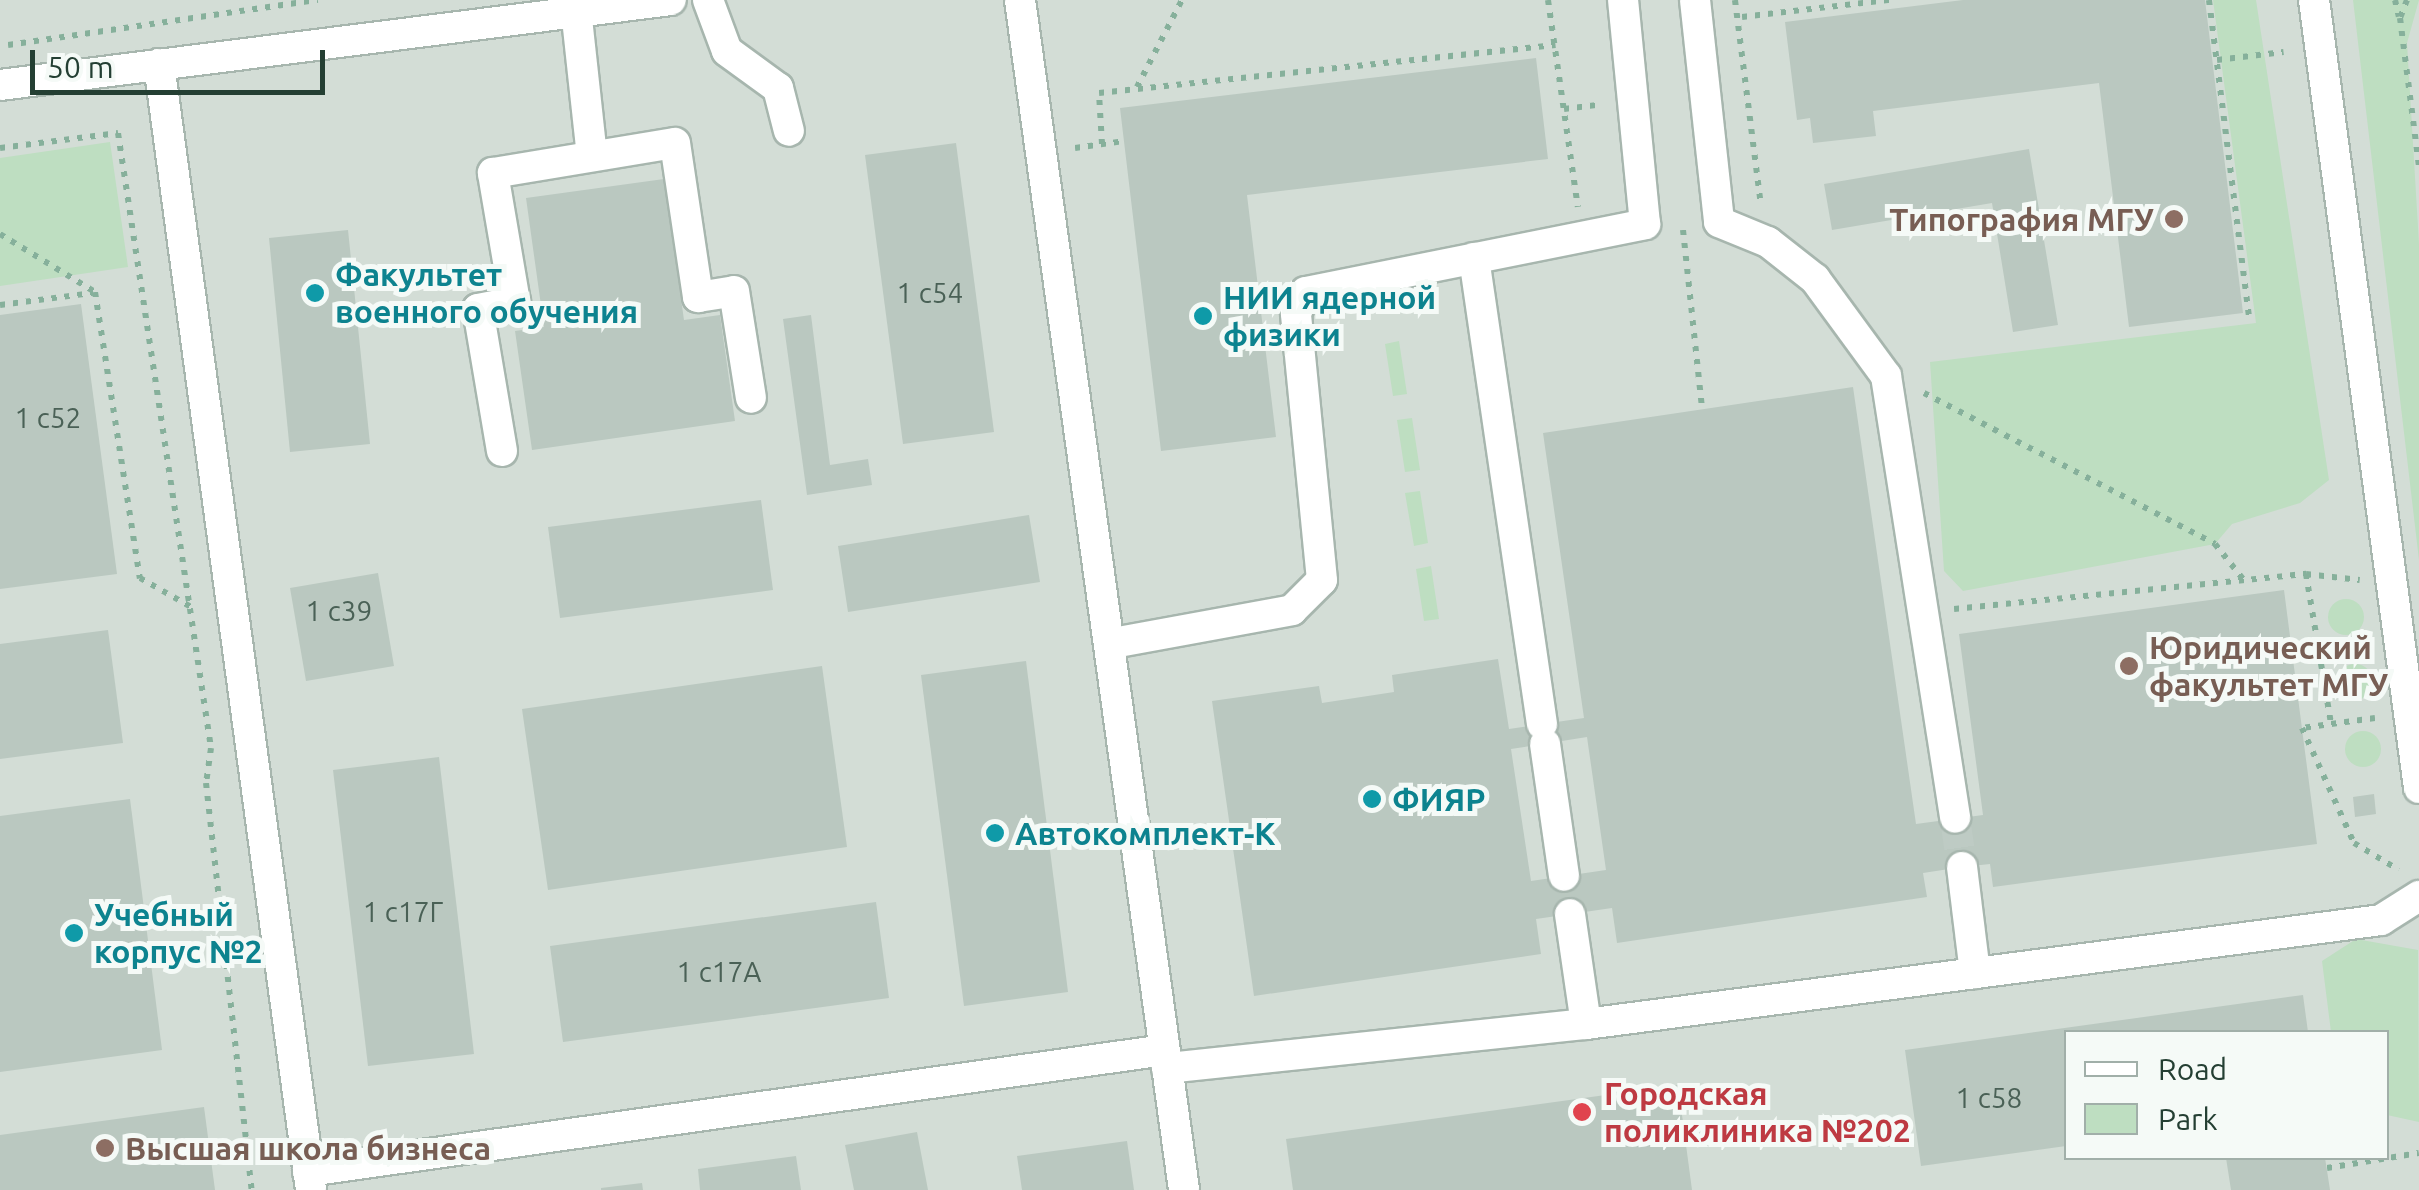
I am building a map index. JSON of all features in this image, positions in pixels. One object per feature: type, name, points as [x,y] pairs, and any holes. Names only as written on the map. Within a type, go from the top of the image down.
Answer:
[{"type":"street","points":[[0,84],[575,6],[670,0]]},
{"type":"street","points":[[708,0],[727,51],[778,88],[790,131]]},
{"type":"street","points":[[1020,0],[1112,642],[1184,1190]]},
{"type":"street","points":[[1112,642],[1292,610],[1310,598],[1326,552],[1299,304],[1329,284],[1644,224],[1623,0]]},
{"type":"street","points":[[1695,0],[1719,222],[1766,241],[1840,304],[1886,376],[1928,611],[1955,818]]},
{"type":"street","points":[[2314,0],[2396,584],[2419,788]]},
{"type":"street","points":[[575,6],[592,156]]},
{"type":"street","points":[[159,64],[310,1181],[1166,1059],[1586,1024],[2381,920],[2419,896]]},
{"type":"street","points":[[502,450],[478,309],[515,302],[493,173],[674,144],[698,297],[734,291],[751,398]]},
{"type":"street","points":[[1474,258],[1564,876]]},
{"type":"street","points":[[1962,867],[1975,973]]},
{"type":"street","points":[[1570,914],[1586,1024]]},
{"type":"path","points":[[0,46],[318,0]]},
{"type":"path","points":[[1136,88],[1182,0]]},
{"type":"path","points":[[1548,0],[1582,236]]},
{"type":"path","points":[[1735,0],[1766,241]]},
{"type":"path","points":[[1742,17],[1890,0]]},
{"type":"path","points":[[2209,0],[2249,317]]},
{"type":"path","points":[[2395,0],[2419,167]]},
{"type":"path","points":[[2400,18],[2407,0]]},
{"type":"path","points":[[1102,144],[1099,93],[1555,45]]},
{"type":"path","points":[[2217,60],[2284,52]]},
{"type":"path","points":[[0,148],[118,133],[192,607],[252,1190]]},
{"type":"path","points":[[1069,149],[1124,141]]},
{"type":"path","points":[[0,234],[95,292],[140,578],[192,607]]},
{"type":"path","points":[[0,304],[95,292]]},
{"type":"path","points":[[1886,376],[2215,544],[2244,580]]},
{"type":"path","points":[[2306,574],[2331,723]]},
{"type":"path","points":[[1928,611],[2306,574],[2396,584]]},
{"type":"path","points":[[2319,652],[2403,644]]},
{"type":"path","points":[[2411,714],[2302,728],[2354,843],[2419,882]]},
{"type":"path","points":[[2389,1159],[2419,1154]]},
{"type":"path","points":[[2327,1168],[2380,1160]]},
{"type":"shaded area","points":[[0,0],[2419,0],[2419,1190],[0,1190]]},
{"type":"green space","points":[[2213,0],[2256,0],[2329,480],[2300,503],[2232,524],[2215,544],[1963,591],[1944,571],[1930,362],[2256,323]]},
{"type":"green space","points":[[2353,0],[2419,0],[2407,43],[2419,244],[2419,560]]},
{"type":"green space","points":[[110,142],[128,267],[0,286],[0,158]]},
{"type":"green space","points":[[1399,341],[1407,394],[1393,396],[1385,344]]},
{"type":"green space","points":[[1412,418],[1420,470],[1405,472],[1397,420]]},
{"type":"green space","points":[[1420,491],[1428,543],[1414,546],[1405,493]]},
{"type":"green space","points":[[1431,566],[1439,619],[1424,621],[1416,569]]},
{"type":"green space","points":[[2346,599],[2359,604],[2364,617],[2359,630],[2346,635],[2333,630],[2328,617],[2333,604]]},
{"type":"green space","points":[[2355,664],[2368,669],[2373,682],[2368,695],[2355,700],[2342,695],[2337,682],[2342,669]]},
{"type":"green space","points":[[2363,731],[2376,736],[2381,749],[2376,762],[2363,767],[2350,762],[2345,749],[2350,736]]},
{"type":"green space","points":[[2356,939],[2418,950],[2419,1122],[2389,1115],[2389,1030],[2331,1030],[2322,961]]},
{"type":"building","name":"Типография МГУ","points":[[1963,0],[2205,0],[2243,313],[2129,327],[2099,83],[1873,111],[1876,136],[1813,143],[1810,118],[1797,120],[1785,22]]},
{"type":"building","name":"НИИ ядерной физики","points":[[1536,58],[1548,159],[1247,195],[1276,437],[1161,451],[1120,108]]},
{"type":"building","points":[[956,143],[994,432],[903,444],[865,155]]},
{"type":"building","points":[[2029,149],[2058,325],[2013,332],[1992,203],[1832,230],[1824,184]]},
{"type":"building","points":[[664,179],[684,320],[720,315],[735,421],[532,450],[515,331],[544,327],[526,198]]},
{"type":"building","name":"Факультет военного обучения","points":[[348,230],[370,444],[290,452],[269,238]]},
{"type":"building","points":[[81,304],[117,574],[0,589],[0,315]]},
{"type":"building","points":[[811,315],[830,465],[868,459],[872,485],[807,495],[783,319]]},
{"type":"building","name":"Юридический факультет МГУ","points":[[1853,387],[1916,824],[1983,815],[1959,634],[2284,590],[2317,844],[1993,887],[1990,864],[1962,867],[1923,873],[1927,897],[1617,943],[1612,908],[1536,919],[1541,954],[1254,996],[1212,701],[1319,686],[1322,703],[1394,692],[1392,675],[1498,659],[1509,729],[1584,718],[1543,433]],"holes":[[[1587,737],[1606,870],[1531,881],[1511,749]]]},
{"type":"building","points":[[761,500],[773,590],[560,618],[548,527]]},
{"type":"building","points":[[1029,515],[1040,582],[848,612],[838,546]]},
{"type":"building","points":[[378,573],[394,666],[306,681],[290,588]]},
{"type":"building","points":[[108,630],[123,743],[0,759],[0,644]]},
{"type":"building","name":"Автокомплект-К","points":[[1026,661],[1068,992],[964,1006],[921,675]]},
{"type":"building","points":[[822,666],[847,847],[548,890],[522,709]]},
{"type":"building","points":[[439,757],[474,1054],[368,1066],[333,770]]},
{"type":"building","points":[[2374,794],[2376,814],[2355,817],[2353,797]]},
{"type":"building","name":"Учебный корпус №2","points":[[130,799],[162,1050],[0,1072],[0,816]]},
{"type":"building","points":[[876,902],[889,998],[563,1042],[550,946]]},
{"type":"building","points":[[2303,995],[2308,1030],[2064,1030],[2064,1146],[1921,1166],[1905,1050]]},
{"type":"building","name":"Городская поликлиника №202","points":[[1678,1085],[1692,1190],[1293,1190],[1286,1139]]},
{"type":"building","name":"Высшая школа бизнеса","points":[[204,1107],[215,1190],[0,1190],[0,1135]]},
{"type":"building","points":[[917,1132],[928,1190],[854,1190],[845,1145]]},
{"type":"building","points":[[1127,1141],[1134,1190],[1022,1190],[1017,1156]]},
{"type":"building","points":[[796,1156],[801,1190],[700,1190],[698,1169]]},
{"type":"building","points":[[2226,1160],[2325,1160],[2330,1190],[2231,1190]]},
{"type":"building","points":[[642,1183],[643,1190],[601,1190],[601,1188]]},
{"type":"tunnel","points":[[1955,818],[1962,867]]},
{"type":"place","name":"Типография МГУ","points":[[2174,219]]},
{"type":"place","name":"Факультет военного обучения","points":[[315,293]]},
{"type":"place","name":"НИИ ядерной физики","points":[[1203,316]]},
{"type":"place","name":"Юридический факультет МГУ","points":[[2129,666]]},
{"type":"place","name":"ФИЯР","points":[[1372,799]]},
{"type":"place","name":"Автокомплект-К","points":[[995,833]]},
{"type":"place","name":"Учебный корпус №2","points":[[74,933]]},
{"type":"place","name":"Городская поликлиника №202","points":[[1582,1112]]},
{"type":"place","name":"Высшая школа бизнеса","points":[[105,1148]]}]
